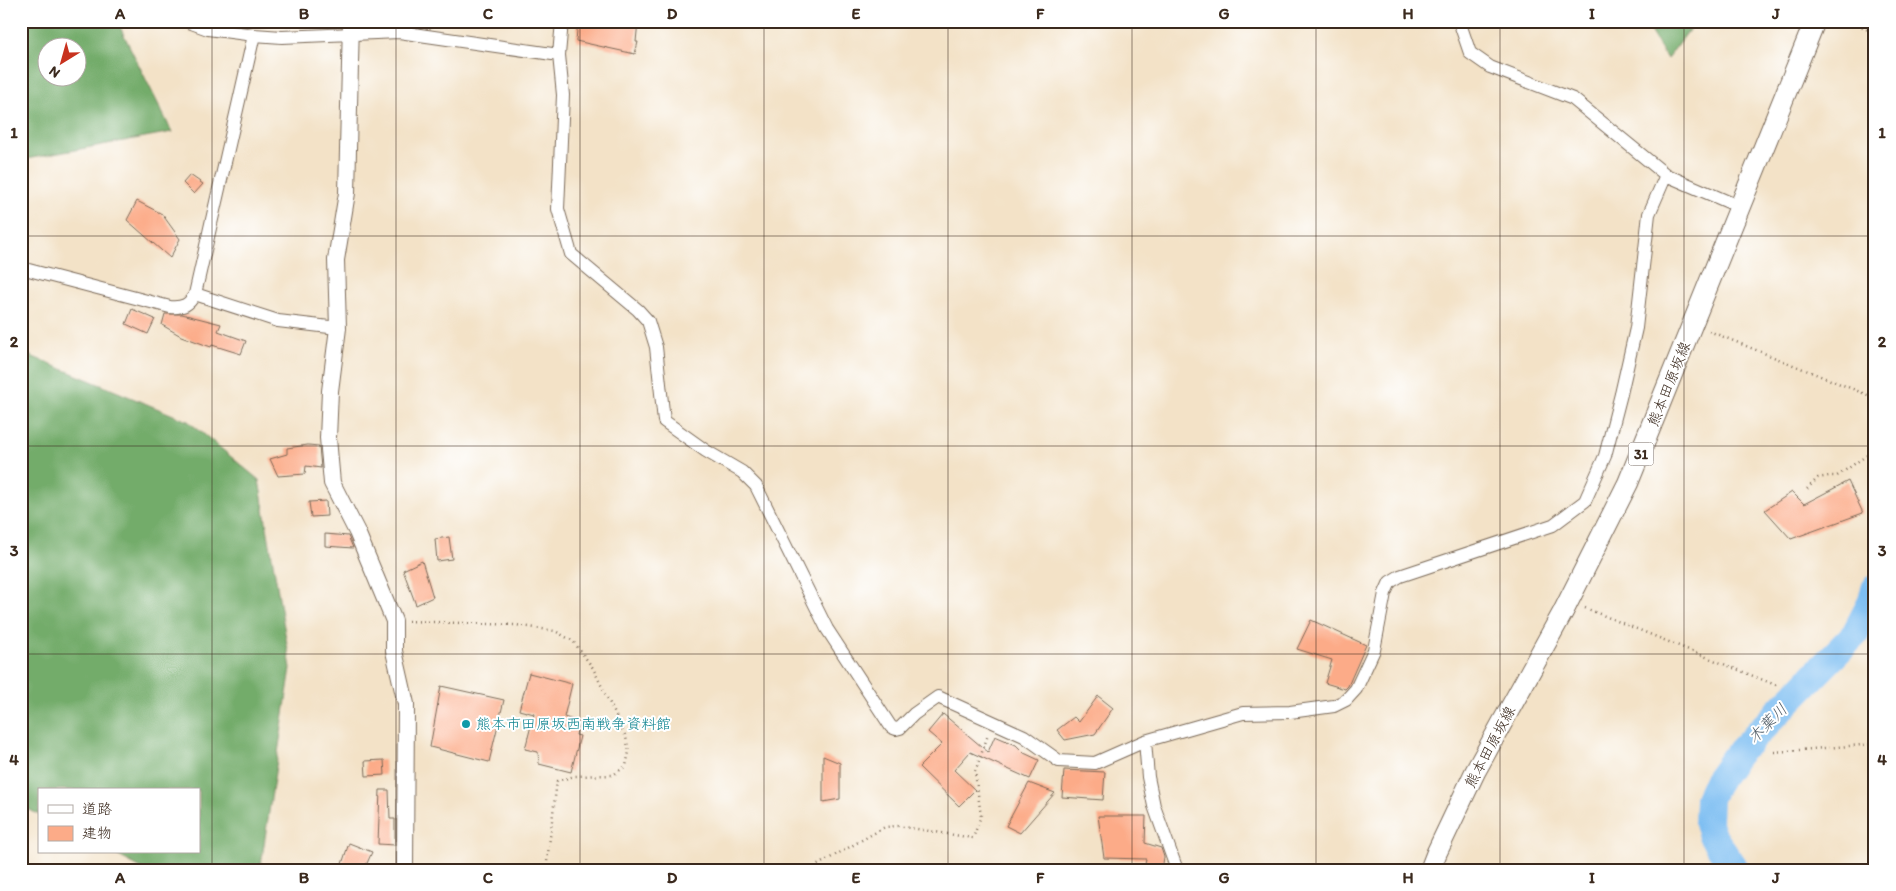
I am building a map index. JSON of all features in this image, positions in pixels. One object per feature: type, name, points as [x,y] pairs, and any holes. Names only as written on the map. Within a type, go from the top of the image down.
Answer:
[{"type":"main road","name":"熊本田原坂線","points":[[1430,870],[1475,772],[1568,601],[1628,484],[1694,325],[1815,21]]},
{"type":"street","points":[[186,21],[208,29],[254,36],[282,37],[351,28],[399,32],[559,54]]},
{"type":"street","points":[[562,21],[559,54],[562,95],[558,209],[570,254],[638,310],[648,321],[656,347],[664,421],[706,451],[742,472],[756,486],[827,629],[891,726],[896,729],[900,728],[914,714],[938,697],[1024,736],[1059,761],[1095,763],[1145,742],[1243,712],[1290,712],[1334,706],[1346,700],[1356,689],[1374,650],[1385,593],[1390,582],[1400,576],[1553,525],[1585,501],[1606,456],[1636,328],[1649,214],[1666,175]]},
{"type":"street","points":[[1459,21],[1470,53],[1490,67],[1573,99],[1666,175],[1740,207]]},
{"type":"street","points":[[351,28],[347,193],[336,260],[338,328],[330,390],[328,438],[332,483],[357,532],[394,621],[394,651],[406,704],[405,870]]},
{"type":"street","points":[[21,268],[170,307],[183,307],[192,301],[254,36]]},
{"type":"street","points":[[195,294],[278,321],[338,328]]},
{"type":"street","points":[[1145,742],[1148,777],[1154,806],[1176,870]]},
{"type":"path","points":[[1848,21],[1875,33]]},
{"type":"path","points":[[1694,325],[1875,398]]},
{"type":"path","points":[[1807,490],[1818,478],[1837,476],[1873,452],[1875,446]]},
{"type":"path","points":[[1568,601],[1778,686]]},
{"type":"path","points":[[394,621],[516,625],[555,631],[572,641],[593,668],[626,737],[629,752],[626,766],[613,774],[575,776],[557,781],[546,870]]},
{"type":"path","points":[[809,870],[885,828],[898,826],[974,838],[981,816],[975,772],[993,721]]},
{"type":"path","points":[[1774,752],[1875,744]]},
{"type":"green space","points":[[21,21],[114,21],[120,27],[172,132],[21,160]]},
{"type":"green space","points":[[1644,21],[1696,21],[1667,59]]},
{"type":"green space","points":[[21,352],[188,421],[259,480],[291,668],[261,864],[251,870],[145,870],[115,854],[200,854],[200,788],[38,788],[38,814],[21,805]]},
{"type":"building","points":[[578,21],[638,21],[636,42],[638,42],[635,54],[576,41]]},
{"type":"building","points":[[190,175],[203,184],[194,194],[183,183]]},
{"type":"building","points":[[137,201],[162,214],[180,239],[170,258],[127,220]]},
{"type":"building","points":[[132,309],[155,319],[148,334],[126,324]]},
{"type":"building","points":[[165,314],[182,314],[221,324],[218,331],[246,341],[241,354],[212,345],[211,347],[181,336],[162,325]]},
{"type":"building","points":[[308,445],[319,446],[321,468],[306,466],[305,474],[278,476],[270,459],[287,454],[287,448]]},
{"type":"building","points":[[1848,481],[1863,513],[1791,539],[1765,510],[1792,492],[1804,504]]},
{"type":"building","points":[[326,501],[327,516],[311,517],[309,502]]},
{"type":"building","points":[[325,534],[348,536],[353,548],[325,546]]},
{"type":"building","points":[[449,537],[452,559],[437,561],[435,539]]},
{"type":"building","points":[[422,561],[433,597],[416,605],[403,570]]},
{"type":"building","points":[[1311,620],[1366,645],[1345,689],[1325,683],[1332,660],[1297,649]]},
{"type":"building","points":[[529,673],[572,684],[564,717],[579,722],[576,735],[580,736],[571,772],[539,764],[538,752],[525,749],[534,714],[519,710]]},
{"type":"building","name":"熊本市田原坂西南戦争資料館","points":[[441,686],[504,700],[489,762],[430,747]]},
{"type":"building","points":[[1098,696],[1113,708],[1095,734],[1065,740],[1057,730],[1074,717],[1079,722]]},
{"type":"building","points":[[943,714],[988,752],[995,736],[1016,745],[1024,753],[1039,760],[1030,779],[970,752],[954,770],[975,790],[959,806],[919,767],[942,744],[928,732]]},
{"type":"building","points":[[823,756],[840,763],[840,799],[823,802]]},
{"type":"building","points":[[384,760],[385,775],[366,776],[365,761]]},
{"type":"building","points":[[1064,770],[1105,772],[1103,800],[1062,797]]},
{"type":"building","points":[[1029,783],[1055,793],[1020,833],[1006,826]]},
{"type":"building","points":[[380,790],[389,790],[390,819],[395,819],[395,845],[378,844]]},
{"type":"building","points":[[1098,816],[1146,816],[1145,843],[1161,848],[1164,857],[1162,870],[1144,870],[1146,859],[1104,858]]},
{"type":"building","points":[[349,843],[372,852],[364,870],[340,870]]},
{"type":"waterway","name":"木葉川","points":[[1735,870],[1712,835],[1708,824],[1709,799],[1716,783],[1737,754],[1855,634],[1871,603],[1875,589]]},
{"type":"place","name":"熊本市田原坂西南戦争資料館","points":[[466,724]]}]
